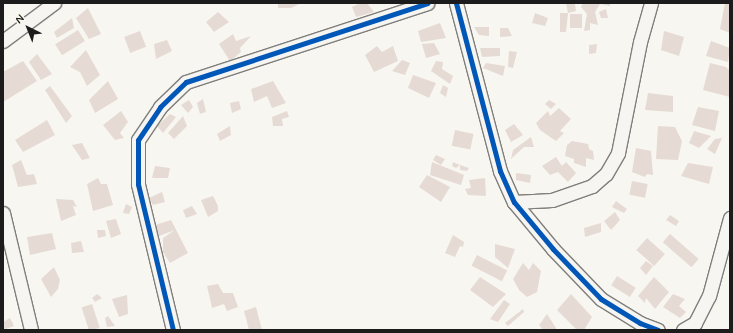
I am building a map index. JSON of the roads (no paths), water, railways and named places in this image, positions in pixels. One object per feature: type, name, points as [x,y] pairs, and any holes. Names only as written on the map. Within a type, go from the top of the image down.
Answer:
[{"type":"street","points":[[3,41],[54,3]]},
{"type":"street","points":[[173,330],[138,184],[138,140],[160,107],[186,82],[427,3]]},
{"type":"street","points":[[456,3],[500,171],[514,202],[553,250],[601,298],[640,323],[658,330]]},
{"type":"street","points":[[514,202],[552,200],[592,186],[606,174],[618,153],[640,42],[651,3]]},
{"type":"street","points":[[3,213],[5,236],[31,330]]},
{"type":"street","points":[[683,330],[696,323],[709,296],[730,218]]}]
